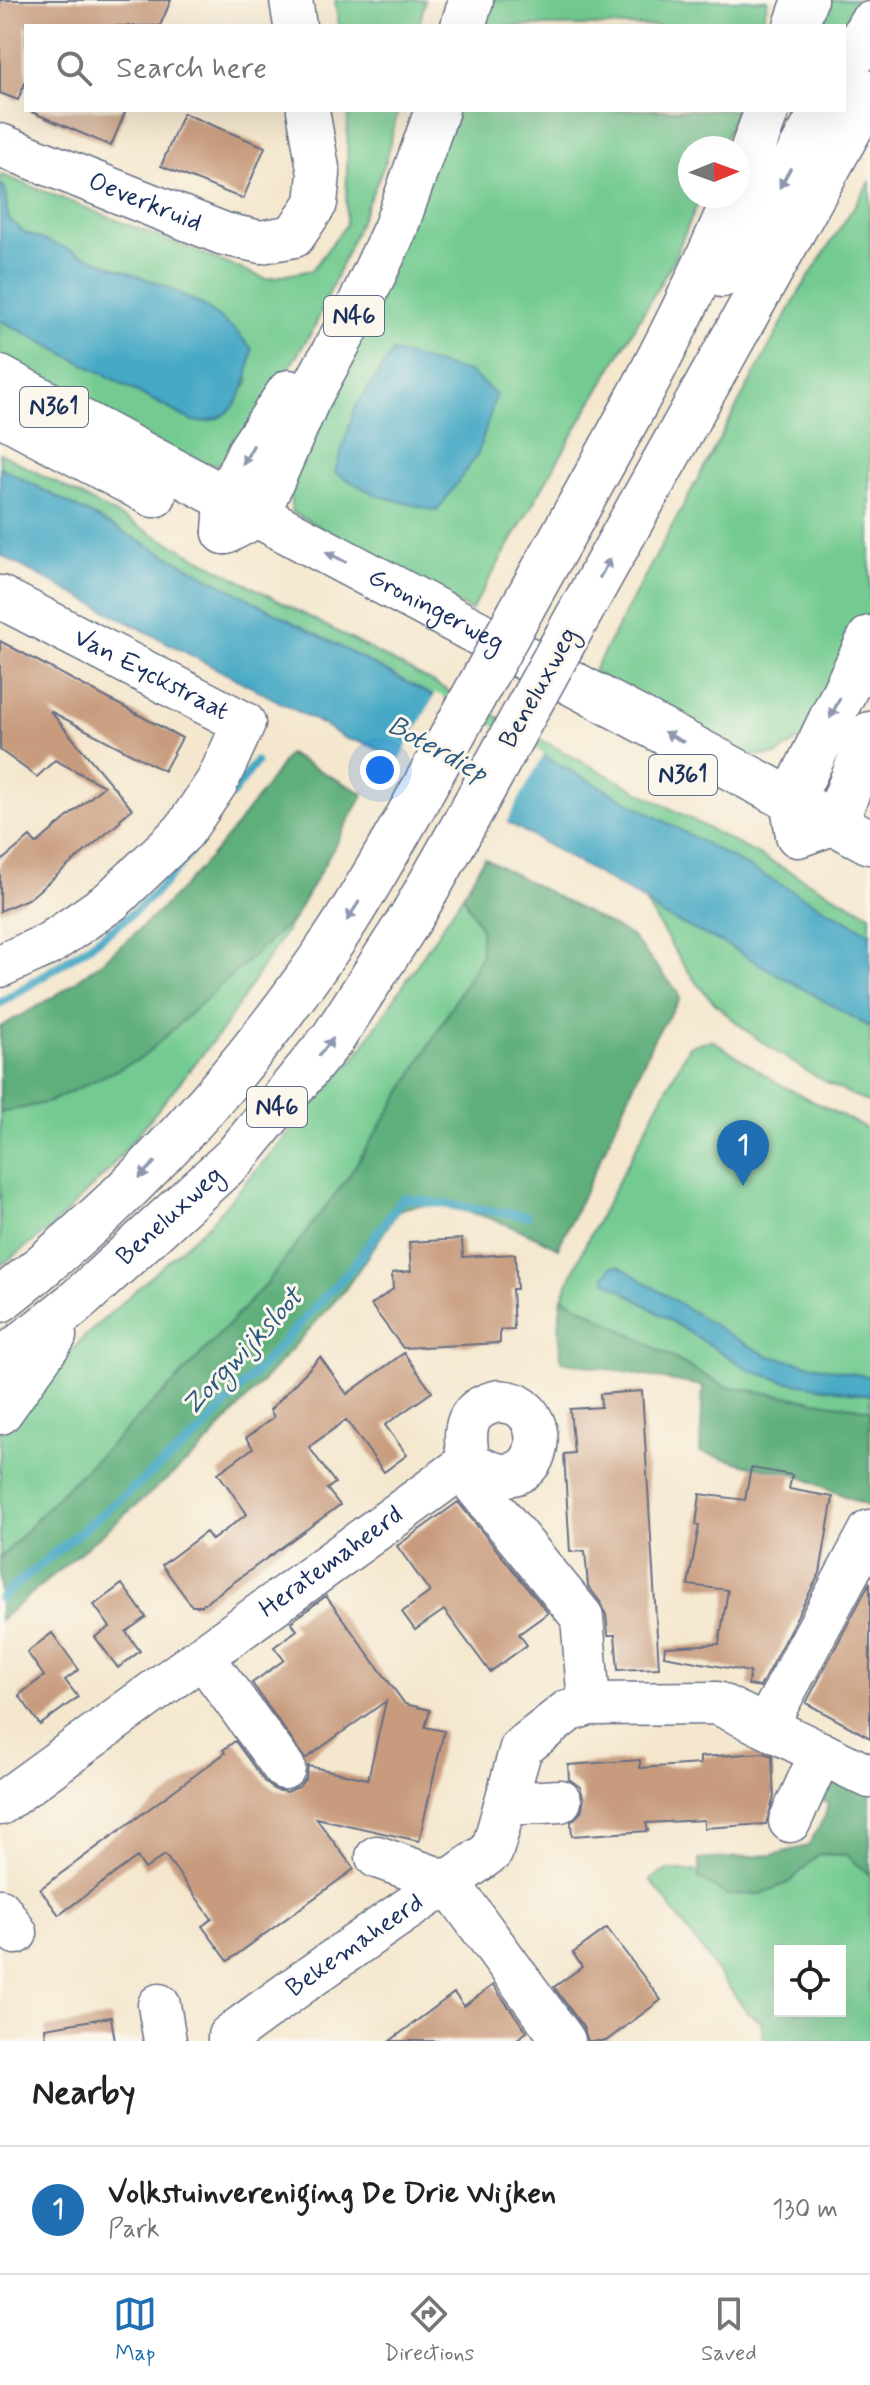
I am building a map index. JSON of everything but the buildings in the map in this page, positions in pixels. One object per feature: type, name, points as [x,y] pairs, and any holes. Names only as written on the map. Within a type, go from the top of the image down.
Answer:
[{"type":"main road","points":[[436,24],[441,0]]},
{"type":"main road","points":[[464,24],[471,0]]},
{"type":"main road","points":[[778,24],[780,0]]},
{"type":"main road","points":[[797,24],[805,0]]},
{"type":"main road","points":[[846,68],[870,24]]},
{"type":"main road","name":"Beneluxweg","points":[[0,1362],[76,1302],[235,1157],[333,1038],[412,916],[457,837],[870,93]]},
{"type":"main road","name":"N46","points":[[236,515],[248,454],[283,403],[342,300],[404,154],[416,112]]},
{"type":"main road","name":"N46","points":[[236,515],[308,399],[360,304],[395,229],[436,112]]},
{"type":"main road","points":[[750,156],[766,112]]},
{"type":"main road","name":"N46","points":[[645,388],[772,202],[822,112]]},
{"type":"main road","name":"N46","points":[[749,307],[870,154]]},
{"type":"main road","name":"N46","points":[[645,388],[706,268],[730,208]]},
{"type":"main road","name":"Groningerweg","points":[[0,378],[236,515],[824,825],[870,874]]},
{"type":"main road","name":"Beneluxweg","points":[[0,1300],[58,1253],[139,1178],[237,1069],[334,939],[411,811],[645,388]]},
{"type":"main road","name":"Groningerweg","points":[[0,413],[236,515]]},
{"type":"main road","points":[[824,825],[870,638]]},
{"type":"main road","points":[[824,825],[870,734]]},
{"type":"main road","name":"N46","points":[[0,1412],[76,1302]]},
{"type":"street","points":[[291,0],[295,24]]},
{"type":"street","name":"Oeverkruid","points":[[0,145],[224,234],[261,242],[294,236],[316,203],[319,174],[308,112]]},
{"type":"street","name":"Van Eyckstraat","points":[[0,597],[244,723],[217,782],[184,831],[111,901],[49,944],[0,966]]},
{"type":"street","name":"Heratemaheerd","points":[[0,1804],[465,1465],[582,1617],[589,1704]]},
{"type":"street","points":[[766,1726],[870,1531]]},
{"type":"street","points":[[203,1657],[284,1768]]},
{"type":"street","name":"Bekemaheerd","points":[[229,2041],[229,2036],[384,1924],[492,1851],[521,1748],[568,1711],[589,1704],[717,1703],[870,1777]]},
{"type":"street","points":[[790,1821],[821,1753]]},
{"type":"street","points":[[506,1804],[560,1801]]},
{"type":"street","name":"Bekemaheerd","points":[[377,1857],[448,1882],[564,2041]]},
{"type":"green space","points":[[335,0],[425,0],[419,24],[339,24]]},
{"type":"green space","points":[[479,0],[768,0],[762,24],[472,24]]},
{"type":"green space","points":[[823,0],[857,0],[843,24],[816,24]]},
{"type":"green space","points":[[348,112],[398,112],[386,161],[315,326],[241,446],[219,464],[186,466],[0,365],[0,320],[192,421],[213,420],[228,411],[249,380],[205,306],[167,287],[25,233],[8,218],[5,187],[0,185],[0,174],[266,279],[312,270],[346,225]]},
{"type":"green space","points":[[444,112],[736,112],[726,136],[678,136],[678,208],[696,208],[672,263],[471,611],[292,512],[287,474]]},
{"type":"green space","points":[[870,182],[870,613],[805,735],[777,755],[747,756],[593,672],[799,292]]},
{"type":"green space","points":[[0,453],[870,914],[870,933],[429,694],[0,467]]},
{"type":"green space","points":[[288,754],[364,794],[294,918],[142,1058],[49,1102],[0,1113],[0,1027],[74,983],[164,906],[242,818]]},
{"type":"green space","points":[[484,858],[631,936],[678,992],[680,999],[654,1038],[558,1248],[523,1231],[457,1209],[416,1206],[399,1210],[344,1291],[199,1452],[0,1620],[0,1559],[57,1497],[177,1380],[266,1284],[347,1179],[481,956],[481,929],[463,895]]},
{"type":"green space","points":[[463,895],[481,929],[481,956],[347,1179],[266,1284],[177,1380],[57,1497],[0,1559],[0,1430],[84,1337],[211,1222],[357,1055]]},
{"type":"green space","points":[[645,902],[662,915],[723,943],[870,1027],[870,1103],[783,1056],[722,1010],[689,972]]},
{"type":"green space","points":[[294,918],[222,1030],[108,1171],[50,1229],[0,1266],[0,1113],[49,1102],[141,1058]]},
{"type":"green space","points":[[712,1040],[779,1084],[870,1130],[870,1377],[768,1356],[605,1276],[607,1281],[750,1370],[783,1381],[870,1395],[870,1410],[724,1386],[562,1297],[586,1243],[689,1046]]},
{"type":"green space","points":[[562,1297],[724,1386],[870,1410],[870,1507],[792,1473],[700,1452],[703,1386],[561,1361],[559,1322]]},
{"type":"green space","points":[[829,1777],[870,1785],[870,1875],[847,1855],[819,1854],[790,1882],[761,1894],[727,1895],[699,1878],[699,1860],[772,1855],[808,1846],[825,1816],[828,1803],[818,1799]]},
{"type":"green space","points":[[818,1854],[847,1855],[870,1875],[870,2041],[764,2041],[761,2022],[747,2012],[650,1879],[668,1870],[699,1872],[700,1878],[790,1882]]},
{"type":"water","points":[[0,185],[4,187],[8,218],[25,233],[167,287],[204,306],[236,331],[252,349],[243,389],[230,410],[208,421],[193,421],[0,320]]},
{"type":"water","points":[[393,352],[471,373],[496,395],[478,454],[437,511],[376,495],[335,473],[355,408]]},
{"type":"water","name":"Boterdiep","points":[[0,467],[429,694],[870,933],[870,1027],[723,943],[662,915],[645,901],[391,755],[362,742],[346,739],[0,555]]},
{"type":"water","points":[[612,1266],[619,1266],[768,1356],[870,1377],[870,1395],[783,1381],[750,1370],[607,1281],[605,1276]]},
{"type":"pier","points":[[436,693],[544,754],[505,825],[397,764]]},
{"type":"waterway","points":[[232,794],[256,762]]},
{"type":"waterway","points":[[0,1003],[78,954],[127,917],[171,876],[190,852]]},
{"type":"waterway","name":"Zorgwijksloot","points":[[0,1598],[199,1434],[354,1265],[403,1198],[527,1216]]},
{"type":"place","name":"Volkstuinvereniging De Drie Wijken","points":[[743,1186]]}]
